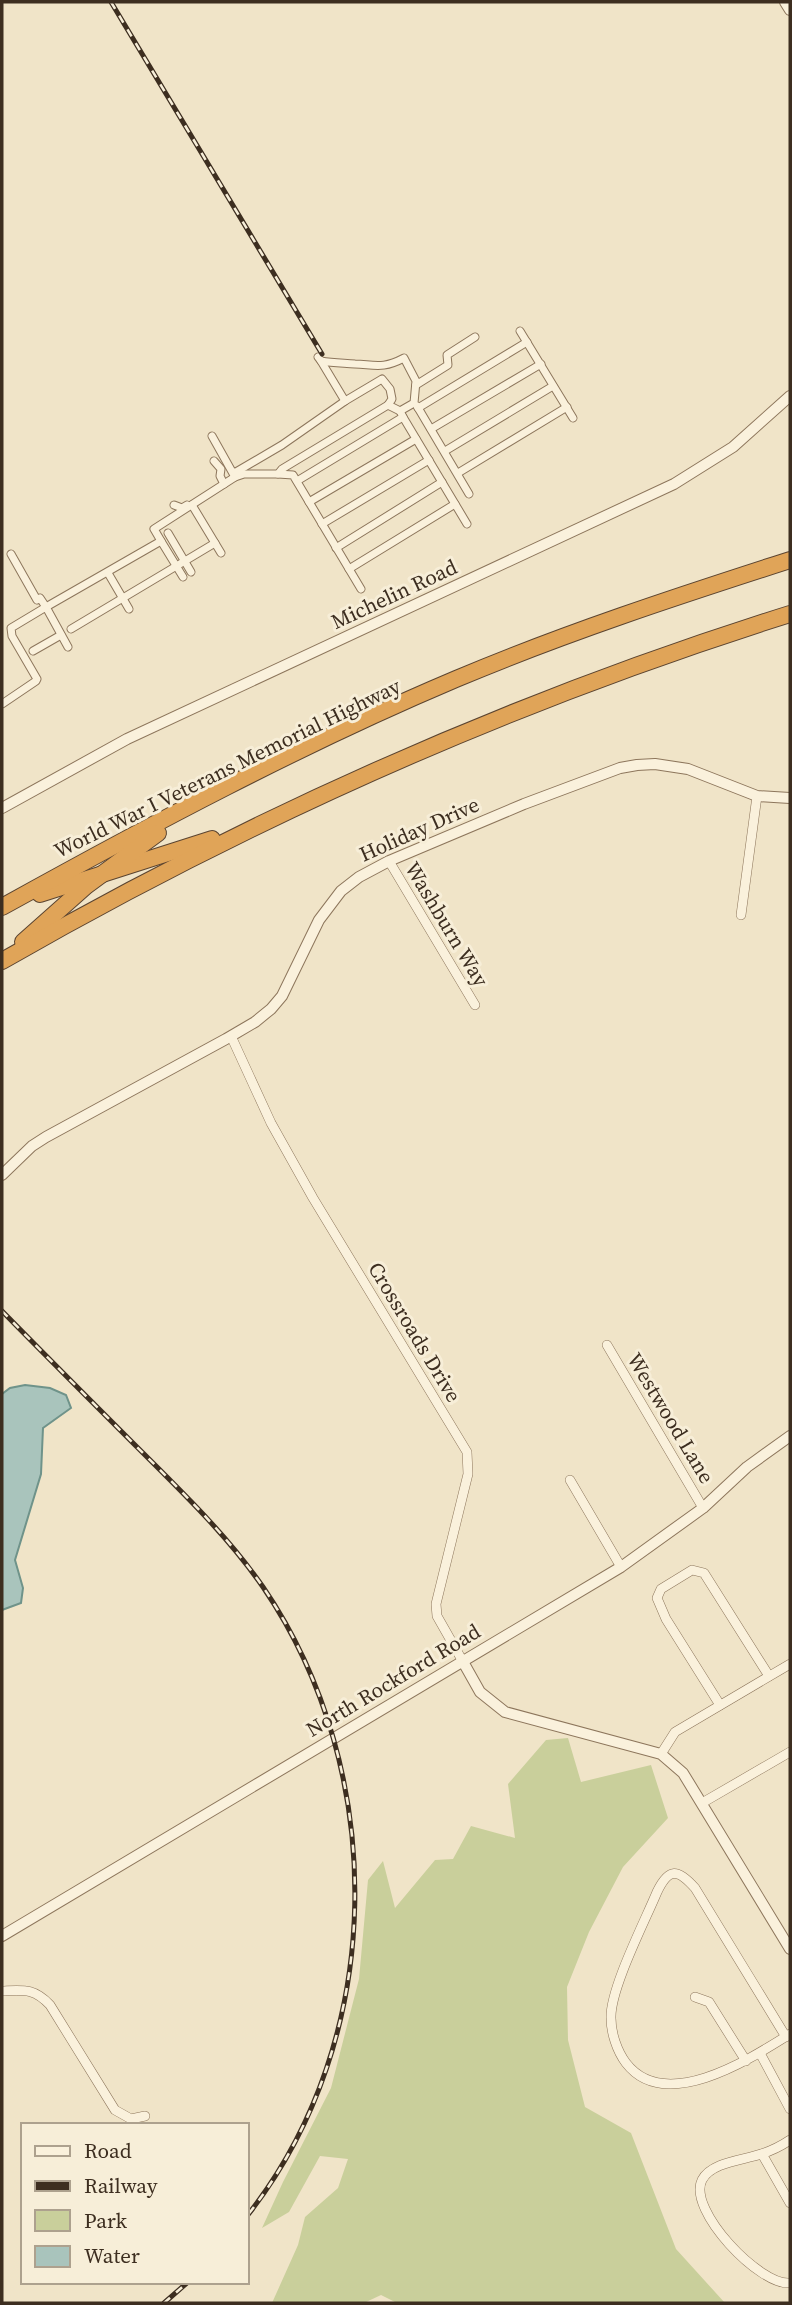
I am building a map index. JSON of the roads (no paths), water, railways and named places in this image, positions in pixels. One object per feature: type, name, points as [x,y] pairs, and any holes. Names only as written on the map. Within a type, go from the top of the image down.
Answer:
[{"type":"highway","name":"World War I Veterans Memorial Highway","points":[[2,908],[304,748],[456,679],[642,609],[790,560]]},
{"type":"highway","points":[[3,960],[112,900],[285,812],[497,719],[790,614]]},
{"type":"highway","points":[[3,960],[101,875],[175,821],[243,780]]},
{"type":"highway","points":[[2,908],[285,812]]},
{"type":"street","points":[[785,2],[790,10]]},
{"type":"street","points":[[520,331],[573,418]]},
{"type":"street","points":[[416,386],[448,365],[447,355],[475,337]]},
{"type":"street","points":[[297,481],[401,414],[527,342]]},
{"type":"street","points":[[345,401],[320,359],[338,364],[375,367],[389,366],[404,358],[416,381],[416,405],[470,494]]},
{"type":"street","points":[[431,429],[541,364]]},
{"type":"street","points":[[183,577],[154,529],[192,505],[233,473],[282,445],[382,379],[390,389],[392,399],[388,405],[282,469],[278,474]]},
{"type":"street","points":[[445,451],[553,386]]},
{"type":"street","name":"Michelin Road","points":[[2,808],[139,733],[674,484],[733,447],[790,396]]},
{"type":"street","points":[[388,405],[401,414],[467,524]]},
{"type":"street","points":[[457,473],[567,407]]},
{"type":"street","points":[[212,436],[233,473]]},
{"type":"street","points":[[309,502],[416,439]]},
{"type":"street","points":[[322,524],[429,460]]},
{"type":"street","points":[[214,461],[221,469],[223,483]]},
{"type":"street","points":[[221,469],[227,462]]},
{"type":"street","points":[[233,473],[293,475],[361,589]]},
{"type":"street","points":[[336,548],[442,482]]},
{"type":"street","points":[[178,513],[173,504],[182,508],[223,483]]},
{"type":"street","points":[[349,569],[455,504]]},
{"type":"street","points":[[192,505],[221,553]]},
{"type":"street","points":[[168,533],[191,572]]},
{"type":"street","points":[[2,704],[37,678],[12,636],[11,628],[161,541]]},
{"type":"street","points":[[71,629],[215,543]]},
{"type":"street","points":[[11,554],[37,600],[40,598],[46,607],[68,647]]},
{"type":"street","points":[[108,573],[129,609]]},
{"type":"street","points":[[33,651],[61,635]]},
{"type":"street","name":"Holiday Drive","points":[[2,1175],[32,1146],[53,1133],[255,1022],[282,996],[314,929],[335,898],[349,884],[389,861],[549,795],[620,768],[637,765],[655,764],[688,769],[757,796],[790,798]]},
{"type":"street","points":[[741,915],[757,796]]},
{"type":"street","name":"Washburn Way","points":[[389,861],[475,1005]]},
{"type":"street","name":"Crossroads Drive","points":[[231,1036],[271,1123],[313,1198],[467,1452],[468,1474],[436,1604],[437,1616],[462,1660]]},
{"type":"street","name":"Westwood Lane","points":[[607,1345],[704,1508]]},
{"type":"street","name":"North Rockford Road","points":[[2,1936],[621,1567],[704,1508],[747,1467],[790,1436]]},
{"type":"street","points":[[570,1480],[621,1567]]},
{"type":"street","points":[[720,1705],[657,1598],[661,1589],[692,1570],[704,1573],[769,1676]]},
{"type":"street","points":[[462,1660],[481,1692],[505,1712],[661,1754],[683,1773],[790,1949]]},
{"type":"street","points":[[661,1754],[675,1732],[790,1664]]},
{"type":"street","points":[[702,1802],[790,1752]]},
{"type":"street","points":[[670,1874],[682,1874],[695,1888],[788,2035],[746,2061],[699,2080],[660,2083],[637,2076],[622,2058],[616,2045],[611,2017],[617,1988],[657,1892],[670,1874]]},
{"type":"street","points":[[2,1991],[30,1990],[41,1996],[50,2005],[115,2110],[131,2119],[145,2116]]},
{"type":"street","points":[[695,1997],[709,2002],[746,2061]]},
{"type":"street","points":[[760,2053],[790,2109]]},
{"type":"street","points":[[790,2140],[762,2154],[729,2163],[710,2172],[702,2178],[700,2192],[708,2214],[730,2245],[763,2275],[775,2281],[790,2283]]},
{"type":"street","points":[[762,2154],[790,2203]]},
{"type":"water","points":[[25,1385],[50,1388],[66,1395],[71,1408],[43,1428],[41,1474],[15,1560],[23,1588],[21,1603],[2,1610],[2,1394],[10,1388]]},
{"type":"railway","points":[[111,2],[322,354]]},
{"type":"railway","points":[[2,1311],[219,1531],[249,1568],[263,1587],[304,1660],[333,1738],[350,1821],[355,1904],[347,1988],[326,2069],[293,2146],[248,2214]]},
{"type":"railway","points":[[164,2303],[186,2284]]}]
